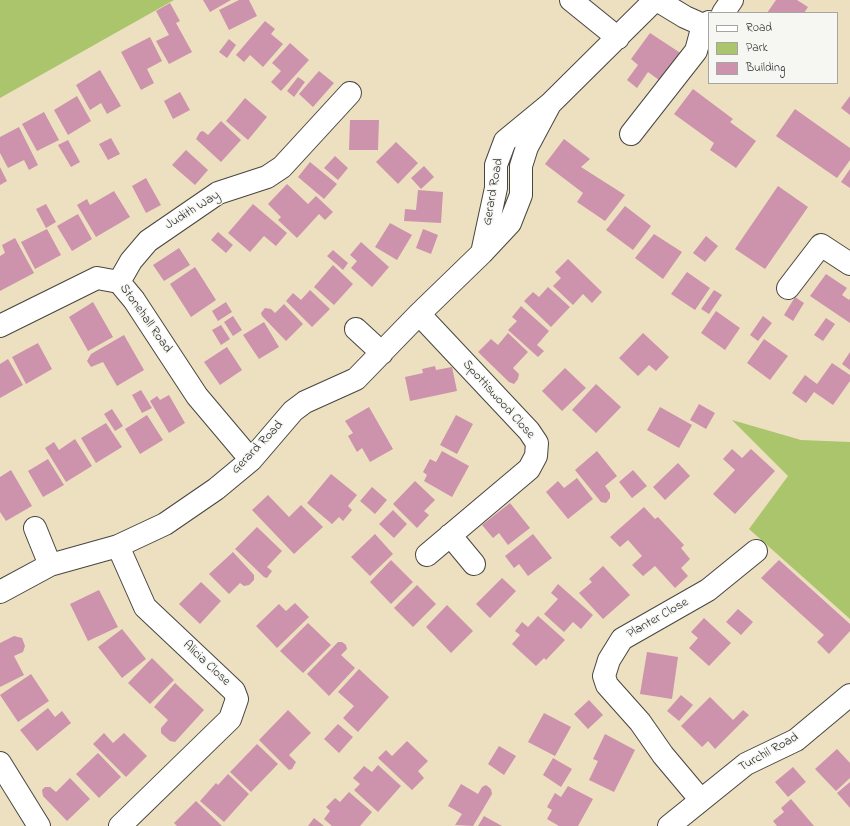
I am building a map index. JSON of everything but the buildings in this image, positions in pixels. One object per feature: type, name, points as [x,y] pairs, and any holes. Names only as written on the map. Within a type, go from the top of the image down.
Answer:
[{"type":"street","points":[[570,0],[618,38]]},
{"type":"street","points":[[631,134],[696,51],[706,23],[685,18],[656,0]]},
{"type":"street","name":"Gerard Road","points":[[0,592],[50,565],[118,546],[165,524],[216,489],[250,460],[293,411],[305,402],[356,379],[419,314],[482,253],[496,188],[496,165],[505,141],[550,104],[656,0]]},
{"type":"street","points":[[724,12],[732,0]]},
{"type":"street","name":"Judith Way","points":[[119,282],[131,260],[148,241],[218,193],[268,177],[282,168],[350,93]]},
{"type":"street","points":[[788,288],[821,245],[850,264]]},
{"type":"street","name":"Stonehall Road","points":[[0,326],[97,278],[119,282],[134,300],[197,396],[250,460]]},
{"type":"street","name":"Spottiswood Close","points":[[419,314],[529,432],[537,444],[536,456],[529,469],[427,555]]},
{"type":"street","points":[[356,329],[382,353]]},
{"type":"street","points":[[35,528],[50,565]]},
{"type":"street","points":[[450,535],[474,564]]},
{"type":"street","name":"Alicia Close","points":[[118,546],[145,607],[234,691],[237,699],[230,719],[120,826]]},
{"type":"street","name":"Planter Close","points":[[700,799],[663,755],[640,722],[607,685],[604,676],[609,660],[622,639],[708,590],[756,551]]},
{"type":"street","name":"Turchil Road","points":[[669,826],[700,799],[746,764],[796,740],[847,705]]},
{"type":"street","points":[[0,763],[39,826]]},
{"type":"green space","points":[[0,0],[174,0],[0,98]]},
{"type":"green space","points":[[732,420],[801,440],[850,442],[850,619],[749,529],[788,476]]}]
